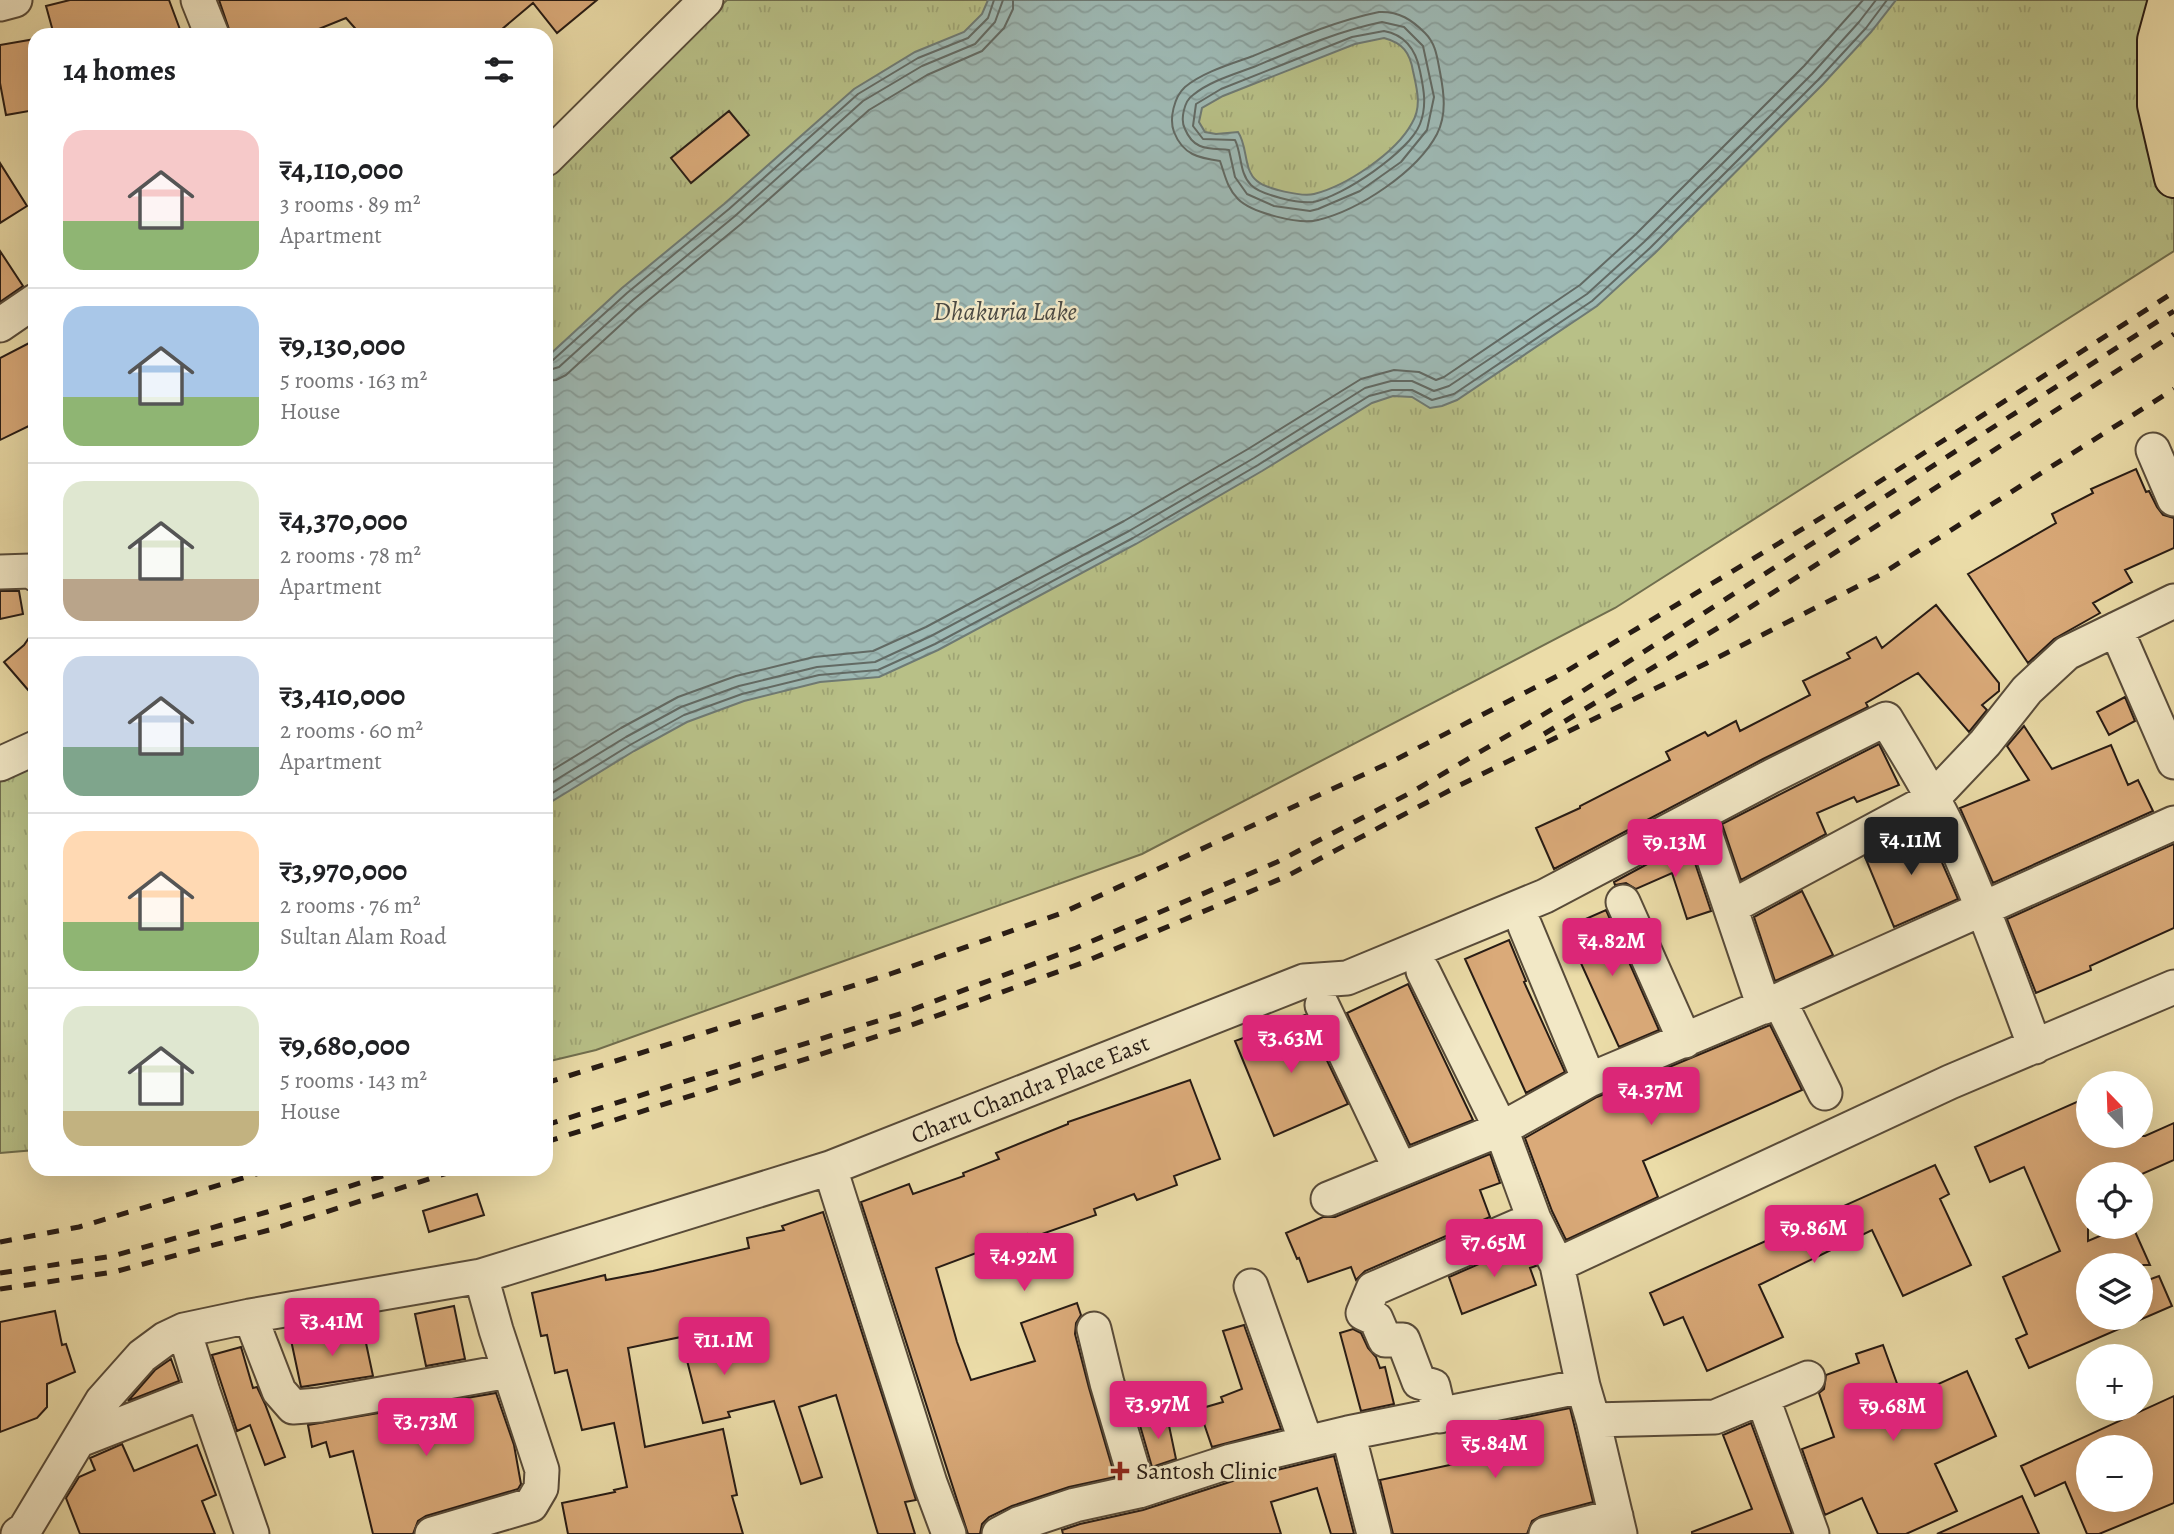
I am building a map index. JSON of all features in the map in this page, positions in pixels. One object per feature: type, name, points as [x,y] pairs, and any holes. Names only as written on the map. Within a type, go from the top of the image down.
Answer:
[{"type":"main road","points":[[2168,0],[2157,40],[2157,105],[2174,178]]},
{"type":"street","points":[[0,4],[15,0]]},
{"type":"street","points":[[198,0],[209,28]]},
{"type":"street","points":[[553,152],[706,0]]},
{"type":"street","points":[[0,326],[28,306]]},
{"type":"street","points":[[2153,450],[2174,499]]},
{"type":"street","points":[[0,572],[28,571]]},
{"type":"street","points":[[1731,907],[1932,799],[1985,743],[2027,690],[2067,653],[2174,601]]},
{"type":"street","points":[[2116,629],[2174,762]]},
{"type":"street","name":"Charu Chandra Place East","points":[[18,1534],[25,1529],[102,1401],[134,1364],[165,1339],[184,1330],[481,1276],[830,1168],[1304,981],[1347,978],[1545,896],[1886,719],[1949,831],[1983,910],[2035,1047]]},
{"type":"street","points":[[0,764],[28,751]]},
{"type":"street","points":[[1699,815],[1731,907],[1772,1003],[1825,1093]]},
{"type":"street","points":[[1328,1199],[1501,1129],[1589,1080],[1772,1003],[2174,823]]},
{"type":"street","points":[[1623,902],[1685,1041]]},
{"type":"street","points":[[1525,926],[1589,1080]]},
{"type":"street","points":[[1423,971],[1501,1129],[1534,1219],[1557,1265],[1618,1525],[1546,1534]]},
{"type":"street","points":[[1557,1265],[1937,1088],[2174,987]]},
{"type":"street","points":[[1322,1005],[1400,1169]]},
{"type":"street","points":[[830,1168],[930,1483],[949,1534]]},
{"type":"street","points":[[1440,1416],[1433,1385],[1419,1382],[1404,1340],[1385,1340],[1376,1319],[1363,1313],[1373,1289],[1534,1219]]},
{"type":"street","points":[[432,1534],[531,1505],[541,1488],[541,1470],[481,1276]]},
{"type":"street","points":[[1251,1286],[1306,1442]]},
{"type":"street","points":[[250,1316],[279,1391],[293,1407],[320,1405],[509,1371]]},
{"type":"street","points":[[1094,1329],[1139,1491]]},
{"type":"street","points":[[184,1330],[252,1534]]},
{"type":"street","points":[[1594,1420],[1715,1417],[1808,1378]]},
{"type":"street","points":[[999,1534],[1018,1524],[1075,1506],[1139,1491],[1231,1461],[1306,1442],[1583,1385]]},
{"type":"street","points":[[80,1440],[203,1392]]},
{"type":"street","points":[[1763,1399],[1812,1534]]},
{"type":"street","points":[[1349,1433],[1374,1534]]},
{"type":"green space","points":[[727,0],[2174,0],[2174,251],[1615,608],[1142,854],[596,1050],[553,1060],[553,162]]},
{"type":"green space","points":[[28,768],[28,1151],[0,1153],[0,781]]},
{"type":"water","name":"Dhakuria Lake","points":[[988,0],[1896,0],[1871,32],[1823,84],[1655,253],[1597,306],[1457,400],[1430,408],[1412,397],[1393,396],[1372,403],[1136,544],[938,650],[879,677],[820,682],[744,701],[687,722],[553,801],[553,352],[622,288],[724,204],[854,89],[915,52],[964,32],[982,14]],"holes":[[[1384,38],[1401,46],[1410,59],[1416,84],[1417,111],[1412,123],[1382,157],[1355,176],[1327,190],[1301,194],[1262,184],[1250,171],[1238,132],[1205,132],[1199,122],[1202,108],[1223,96],[1355,44]]]},
{"type":"building","points":[[70,0],[169,0],[179,28],[52,28],[46,6]]},
{"type":"building","points":[[219,0],[597,0],[557,33],[533,3],[503,28],[355,28],[346,18],[321,28],[229,28]]},
{"type":"building","points":[[28,40],[28,111],[6,115],[0,83],[0,45]]},
{"type":"building","points":[[729,111],[749,135],[691,183],[671,158]]},
{"type":"building","points":[[0,163],[27,206],[0,223]]},
{"type":"building","points":[[0,251],[23,286],[0,302]]},
{"type":"building","points":[[28,344],[28,426],[0,440],[0,358]]},
{"type":"building","points":[[2136,469],[2146,492],[2149,491],[2163,515],[2174,518],[2174,548],[2125,570],[2132,582],[2093,603],[2100,613],[2054,639],[2028,663],[1968,574],[2056,523],[2052,514],[2093,493],[2091,489]]},
{"type":"building","points":[[0,591],[19,591],[23,614],[0,619]]},
{"type":"building","points":[[1936,605],[1999,683],[1999,691],[1982,705],[1987,710],[1969,732],[1918,673],[1866,703],[1868,707],[1554,869],[1536,828],[1670,760],[1666,752],[1705,732],[1708,736],[1736,721],[1740,731],[1810,695],[1803,681],[1850,658],[1847,653],[1876,637],[1882,648]]},
{"type":"building","points":[[28,639],[28,690],[4,662]]},
{"type":"building","points":[[2125,697],[2135,721],[2109,735],[2097,712]]},
{"type":"building","points":[[2024,726],[2052,769],[2111,745],[2128,785],[2138,780],[2153,811],[1993,883],[1960,808],[2029,780],[2007,746]]},
{"type":"building","points":[[1879,744],[1899,785],[1857,802],[1854,797],[1817,813],[1826,834],[1741,880],[1722,824]]},
{"type":"building","points":[[1926,826],[1958,899],[1894,927],[1865,857]]},
{"type":"building","points":[[1688,842],[1711,911],[1687,919],[1672,873],[1636,889],[1626,883],[1615,885],[1614,882]]},
{"type":"building","points":[[2174,844],[2174,928],[2090,966],[2091,970],[2036,993],[2007,919]]},
{"type":"building","points":[[1802,891],[1833,955],[1775,981],[1754,917]]},
{"type":"building","points":[[1606,910],[1659,1030],[1619,1047],[1565,928]]},
{"type":"building","points":[[1509,940],[1526,981],[1524,982],[1565,1072],[1526,1093],[1465,959]]},
{"type":"building","points":[[1408,984],[1473,1120],[1410,1145],[1347,1013]]},
{"type":"building","points":[[1305,1015],[1348,1104],[1274,1136],[1235,1041]]},
{"type":"building","points":[[1770,1025],[1802,1090],[1643,1161],[1658,1197],[1566,1240],[1552,1211],[1525,1138],[1597,1097]]},
{"type":"building","points":[[1190,1080],[1220,1159],[1174,1176],[1177,1185],[1137,1200],[1134,1194],[1094,1209],[1096,1215],[1028,1239],[1027,1234],[936,1268],[971,1380],[1035,1361],[1021,1323],[1077,1303],[1081,1315],[1076,1323],[1075,1334],[1115,1477],[1069,1487],[1012,1506],[989,1517],[982,1524],[980,1534],[968,1534],[861,1202],[909,1184],[913,1194],[964,1176],[963,1173],[999,1159],[996,1153],[1068,1122]]},
{"type":"building","points":[[2076,1102],[2076,1148],[2153,1148],[2153,1132],[2174,1123],[2174,1160],[2153,1169],[2153,1162],[2076,1162],[2076,1239],[2138,1239],[2145,1253],[2076,1253],[2076,1330],[2117,1330],[2084,1344],[2076,1344],[2076,1348],[2029,1368],[2016,1339],[2027,1334],[2003,1277],[2060,1251],[2024,1167],[1990,1182],[1975,1147]]},
{"type":"building","points":[[1490,1154],[1500,1183],[1480,1190],[1490,1217],[1365,1271],[1356,1280],[1351,1267],[1308,1282],[1286,1233],[1323,1217],[1335,1217]]},
{"type":"building","points":[[1935,1165],[1949,1194],[1940,1199],[1971,1265],[1903,1296],[1872,1230],[1759,1285],[1783,1337],[1707,1371],[1683,1317],[1664,1325],[1650,1293]]},
{"type":"building","points":[[477,1194],[484,1215],[429,1232],[423,1211]]},
{"type":"building","points":[[823,1212],[916,1500],[905,1502],[915,1534],[878,1534],[836,1395],[799,1407],[822,1477],[801,1484],[774,1401],[728,1412],[730,1417],[703,1423],[681,1337],[628,1348],[645,1447],[723,1429],[737,1495],[732,1496],[743,1534],[568,1534],[562,1503],[627,1487],[614,1423],[582,1430],[567,1370],[555,1373],[547,1335],[541,1336],[532,1293],[605,1275],[606,1280],[653,1271],[749,1248],[747,1238],[784,1230],[782,1226]]},
{"type":"building","points":[[1525,1244],[1536,1266],[1530,1268],[1536,1285],[1462,1314],[1449,1277]]},
{"type":"building","points":[[2159,1276],[2172,1306],[2153,1314],[2153,1278]]},
{"type":"building","points":[[454,1306],[465,1359],[426,1366],[415,1314]]},
{"type":"building","points":[[55,1311],[62,1345],[66,1344],[75,1372],[47,1384],[47,1407],[37,1418],[0,1432],[0,1322]]},
{"type":"building","points":[[1244,1325],[1281,1429],[1212,1447],[1199,1409],[1223,1402],[1221,1397],[1242,1389],[1223,1331]]},
{"type":"building","points":[[363,1329],[373,1376],[301,1387],[291,1340]]},
{"type":"building","points":[[1353,1329],[1361,1333],[1380,1368],[1385,1367],[1394,1404],[1361,1411],[1340,1333]]},
{"type":"building","points":[[1883,1345],[1903,1400],[1967,1371],[1996,1436],[1935,1464],[1957,1511],[1906,1534],[1878,1534],[1862,1498],[1825,1515],[1802,1449],[1834,1437],[1819,1393],[1824,1389],[1826,1375],[1859,1363],[1856,1354]]},
{"type":"building","points":[[241,1347],[253,1388],[257,1387],[265,1404],[285,1457],[265,1465],[250,1425],[237,1431],[212,1355]]},
{"type":"building","points":[[171,1359],[179,1381],[128,1401],[155,1370]]},
{"type":"building","points":[[496,1393],[514,1445],[521,1484],[518,1489],[426,1516],[418,1521],[413,1534],[373,1534],[353,1451],[330,1457],[326,1442],[312,1447],[308,1425]]},
{"type":"building","points":[[2174,1396],[2174,1503],[2153,1512],[2153,1435],[2089,1435],[2119,1421],[2153,1421],[2153,1406]]},
{"type":"building","points":[[1570,1408],[1593,1502],[1541,1516],[1532,1521],[1527,1534],[1393,1534],[1380,1480],[1459,1463],[1453,1432]]},
{"type":"building","points":[[1167,1416],[1176,1459],[1152,1467],[1139,1422]]},
{"type":"building","points":[[1751,1423],[1792,1534],[1692,1534],[1752,1509],[1723,1435]]},
{"type":"building","points":[[2076,1441],[2076,1508],[2065,1482],[2035,1496],[2021,1466]]},
{"type":"building","points":[[122,1444],[134,1471],[197,1445],[216,1495],[202,1501],[215,1534],[80,1534],[66,1498],[79,1477],[95,1470],[90,1458]]},
{"type":"building","points":[[1334,1456],[1354,1534],[1331,1534],[1317,1488],[1271,1502],[1281,1534],[1063,1534],[1062,1530],[1080,1524],[1143,1510],[1236,1480]]},
{"type":"building","points":[[2022,1496],[2039,1534],[1937,1534]]},
{"type":"building","points":[[2078,1512],[2152,1512],[2099,1534],[2087,1534]]},
{"type":"railway","points":[[553,1081],[890,974],[1062,913],[1389,763],[1565,672],[1854,498],[2174,292]]},
{"type":"railway","points":[[553,1123],[903,1013],[1076,948],[1277,862],[1412,792],[1578,694],[2174,311]]},
{"type":"railway","points":[[1544,734],[1721,626],[2174,334]]},
{"type":"railway","points":[[553,1140],[906,1027],[1082,963],[1287,876],[1460,785],[1880,575],[2174,389]]},
{"type":"railway","points":[[0,1242],[79,1227],[250,1176]]},
{"type":"railway","points":[[0,1273],[113,1256],[383,1176]]},
{"type":"railway","points":[[0,1289],[114,1272],[273,1229],[438,1176]]},
{"type":"place","name":"Santosh Clinic","points":[[1120,1471]]}]
